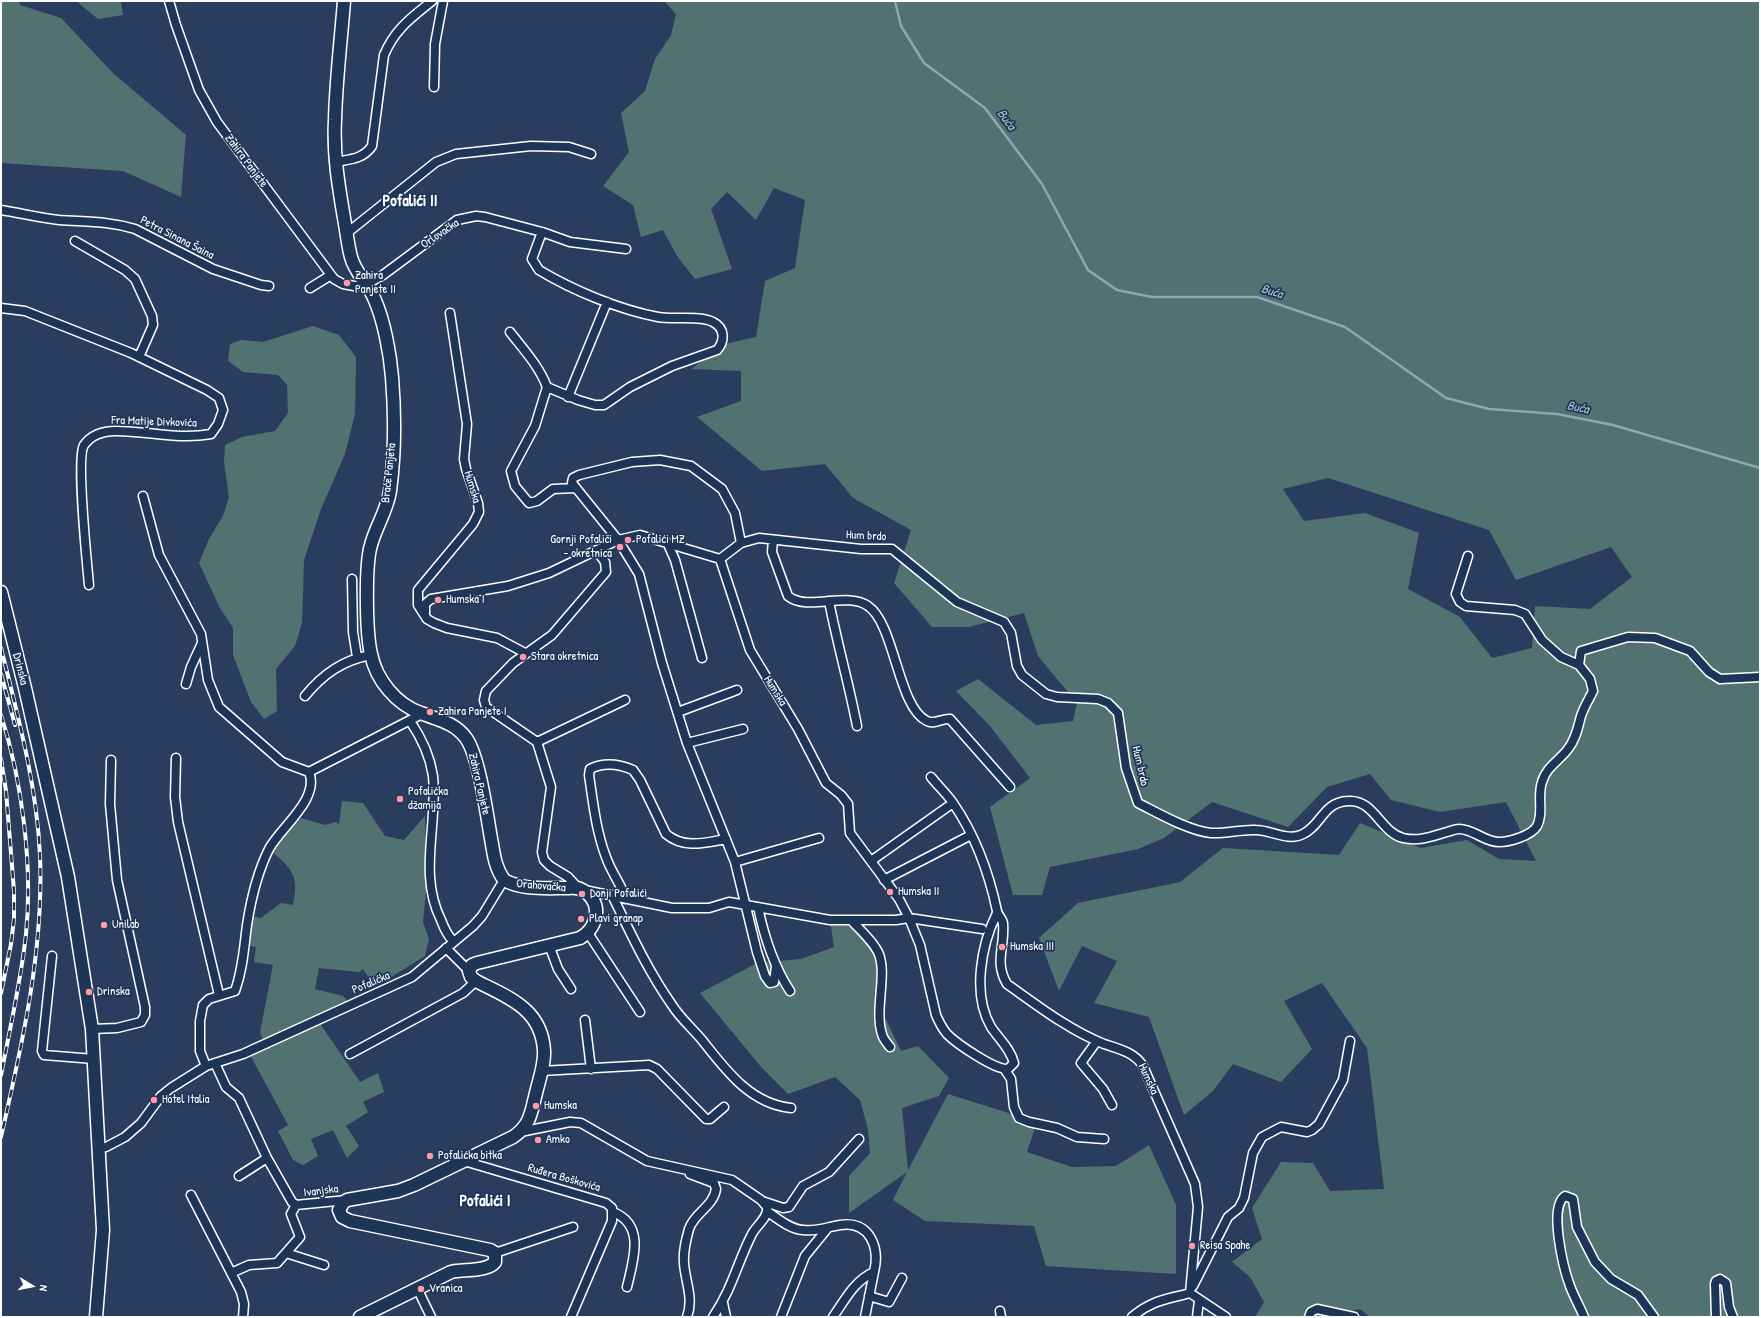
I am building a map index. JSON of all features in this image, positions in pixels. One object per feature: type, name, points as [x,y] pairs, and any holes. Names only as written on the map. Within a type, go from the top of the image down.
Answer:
[{"type":"street","name":"Zahira Panjete","points":[[169,1],[199,90],[217,122],[334,279],[343,284],[354,286],[366,285]]},
{"type":"street","points":[[344,1],[334,121],[336,175],[355,267],[366,285]]},
{"type":"street","points":[[336,162],[359,158],[372,146],[384,55],[390,42],[400,27],[432,1]]},
{"type":"street","points":[[434,87],[435,44],[443,1]]},
{"type":"street","points":[[347,233],[436,162],[450,155],[531,146],[568,147],[591,154]]},
{"type":"street","name":"Petra Sinana Šaina","points":[[1,210],[57,219],[108,222],[122,225],[135,229],[213,270],[261,285],[269,286]]},
{"type":"street","name":"Orlovačka","points":[[366,285],[383,275],[446,228],[464,218],[485,217],[542,232],[570,242],[626,249]]},
{"type":"street","points":[[542,232],[532,259],[539,270],[614,306],[659,318],[713,321],[720,327],[723,336],[722,344],[717,350],[672,366],[630,387],[604,405],[595,405],[568,397],[547,387]]},
{"type":"street","points":[[75,241],[125,270],[135,279],[152,316],[153,325],[139,357]]},
{"type":"street","points":[[310,288],[331,275]]},
{"type":"street","name":"Braće Panjeta","points":[[366,285],[374,295],[383,327],[392,375],[394,431],[390,490],[384,516],[370,546],[368,558],[367,622],[371,655]]},
{"type":"street","points":[[568,397],[607,302]]},
{"type":"street","name":"Fra Matije Divkovića","points":[[1,308],[24,312],[139,357],[207,390],[219,398],[223,410],[218,424],[211,434],[196,437],[115,431],[94,434],[84,446],[81,474],[88,585]]},
{"type":"street","name":"Humska","points":[[424,614],[418,606],[418,590],[472,524],[479,512],[475,492],[466,469],[464,459],[467,424],[450,313]]},
{"type":"street","points":[[510,332],[532,360],[542,375],[547,387],[535,426],[511,471],[516,486],[529,503],[537,501],[553,489],[576,488]]},
{"type":"street","points":[[741,543],[735,513],[722,489],[691,466],[660,460],[632,462],[579,475],[573,478],[572,483],[618,540],[639,574],[662,663],[687,743],[735,862],[747,905],[747,913],[757,952],[764,976],[770,983],[774,982],[776,966]]},
{"type":"street","points":[[143,496],[159,555],[194,618],[202,642],[208,680],[219,706],[282,762],[309,772],[422,714]]},
{"type":"street","points":[[525,653],[497,638],[447,628],[427,619],[424,614],[425,604],[431,599],[508,586],[549,573],[618,540],[640,535],[720,559]]},
{"type":"street","name":"Hum brdo","points":[[720,559],[741,543],[758,538],[861,549],[892,549],[957,602],[1004,622],[1011,633],[1017,666],[1022,675],[1046,694],[1057,697],[1098,699],[1108,703],[1118,713],[1126,768],[1138,803],[1191,827],[1209,833],[1257,830],[1287,837],[1298,836],[1309,830],[1322,814],[1336,803],[1358,801],[1366,805],[1390,832],[1403,838],[1422,840],[1458,829],[1472,831],[1488,840],[1499,842],[1527,834],[1537,827],[1540,815],[1539,798],[1542,781],[1551,766],[1568,750],[1572,744],[1582,714],[1593,691],[1590,679],[1579,665]]},
{"type":"street","points":[[773,540],[772,552],[788,596],[793,600],[798,601],[854,601],[870,607],[881,623],[911,704],[922,718],[928,722],[950,719],[1010,787]]},
{"type":"street","points":[[667,542],[675,560],[702,658]]},
{"type":"street","points":[[469,971],[472,965],[477,963],[580,938],[588,933],[596,920],[596,909],[593,900],[579,889],[568,877],[550,866],[544,860],[542,852],[551,787],[538,742],[486,707],[484,700],[486,691],[525,653],[552,635],[606,572],[605,562],[597,551]]},
{"type":"street","points":[[1468,556],[1456,594],[1460,602],[1466,606],[1515,610],[1525,614],[1542,640],[1561,657],[1579,665],[1581,651],[1628,637],[1654,638],[1690,650],[1709,672],[1720,679],[1760,677]]},
{"type":"street","name":"Humska","points":[[720,559],[750,650],[798,729],[826,783],[841,795],[848,804],[850,833],[899,899],[909,918],[920,945],[936,1015],[941,1026],[964,1048],[1005,1070]]},
{"type":"street","points":[[352,579],[353,632],[357,658]]},
{"type":"street","name":"Drinska","points":[[1,592],[25,688],[68,877],[92,1029],[103,1230],[96,1317]]},
{"type":"street","points":[[829,601],[839,653],[850,689],[857,726]]},
{"type":"street","points":[[186,684],[190,666],[202,642]]},
{"type":"street","name":"Zahira Panjete","points":[[371,655],[377,671],[394,696],[406,707],[422,714],[440,719],[453,726],[468,741],[474,758],[495,859],[504,880]]},
{"type":"street","points":[[305,696],[317,681],[336,667],[357,658],[371,655]]},
{"type":"street","points":[[678,712],[737,690]]},
{"type":"street","points":[[538,742],[625,700]]},
{"type":"street","points":[[410,721],[419,735],[428,756],[433,775],[434,792],[429,878],[433,903],[449,936],[453,941]]},
{"type":"street","points":[[687,743],[743,729]]},
{"type":"street","points":[[176,758],[175,797],[178,822],[219,995]]},
{"type":"street","points":[[92,1029],[130,1026],[141,1022],[145,1016],[139,975],[118,880],[110,804],[111,760]]},
{"type":"street","points":[[626,899],[622,889],[614,877],[599,835],[589,775],[590,769],[595,766],[610,764],[633,770],[640,780],[666,834],[673,840],[683,844],[694,844],[726,839]]},
{"type":"street","points":[[206,1066],[200,1051],[200,1021],[203,1005],[209,999],[235,991],[243,959],[253,890],[269,849],[302,806],[312,784],[309,772]]},
{"type":"street","name":"Humska","points":[[931,777],[953,803],[971,835],[990,880],[997,913],[1003,924],[1000,960],[1001,974],[1007,984],[1070,1027],[1097,1041],[1132,1054],[1144,1066],[1195,1184],[1198,1207],[1190,1292]]},
{"type":"street","points":[[871,861],[953,803]]},
{"type":"street","points":[[884,880],[971,835]]},
{"type":"street","points":[[735,862],[819,838]]},
{"type":"street","name":"Orahovačka","points":[[504,880],[521,887],[579,889]]},
{"type":"street","name":"Pofalićka","points":[[99,1148],[106,1147],[125,1138],[142,1123],[161,1096],[170,1088],[206,1066],[243,1054],[398,985],[412,977],[453,941],[473,926],[482,916],[504,880]]},
{"type":"street","points":[[579,889],[672,908],[709,908],[729,902],[817,919],[852,921],[909,918],[982,929]]},
{"type":"street","points":[[612,895],[656,979],[672,1006],[720,1063],[748,1091],[776,1107],[791,1108]]},
{"type":"street","points":[[758,907],[763,929],[779,974],[790,991]]},
{"type":"street","points":[[997,913],[988,931],[981,974],[980,999],[984,1014],[991,1027],[1012,1055],[1014,1063],[1012,1067],[1005,1070],[1011,1079],[1014,1107],[1020,1118],[1029,1122],[1057,1128],[1077,1137],[1104,1138]]},
{"type":"street","points":[[852,921],[870,940],[878,953],[881,967],[879,1019],[882,1034],[890,1047]]},
{"type":"street","points":[[588,933],[640,1012]]},
{"type":"street","points":[[549,945],[558,969],[571,989]]},
{"type":"street","points":[[446,948],[469,971],[471,977],[476,982],[514,1000],[528,1011],[541,1034],[544,1052],[541,1071],[528,1123],[520,1132]]},
{"type":"street","points":[[52,956],[42,1052],[44,1055],[94,1059]]},
{"type":"street","points":[[350,1054],[463,993],[476,982]]},
{"type":"street","points":[[585,1020],[591,1069]]},
{"type":"street","points":[[1097,1041],[1081,1063],[1103,1088],[1112,1104]]},
{"type":"street","points":[[1132,1317],[1144,1306],[1153,1302],[1190,1292],[1228,1217],[1238,1208],[1244,1198],[1254,1153],[1262,1137],[1272,1130],[1281,1127],[1307,1132],[1319,1124],[1343,1080],[1350,1041]]},
{"type":"street","points":[[215,1063],[226,1087],[239,1098],[267,1158],[292,1202],[296,1205]]},
{"type":"street","points":[[541,1071],[649,1065],[657,1069],[706,1119],[710,1119],[724,1107]]},
{"type":"street","points":[[573,1227],[495,1253],[490,1250],[346,1220],[342,1217],[339,1210],[343,1203],[347,1200],[406,1189],[464,1162],[520,1132],[570,1122],[581,1123],[640,1158],[684,1170],[727,1178],[736,1182],[761,1200],[767,1207],[768,1212],[789,1226],[801,1230],[826,1229],[839,1225],[851,1225],[868,1234],[876,1248],[874,1272],[865,1317]]},
{"type":"street","points":[[761,1200],[783,1208],[789,1207],[803,1186],[829,1172],[859,1139]]},
{"type":"street","points":[[239,1176],[267,1158]]},
{"type":"street","name":"Ruđera Boškovića","points":[[464,1162],[606,1203],[613,1212],[622,1215],[627,1220],[635,1241],[626,1287]]},
{"type":"street","points":[[684,1170],[698,1178],[714,1183],[716,1187],[712,1201],[692,1224],[685,1248],[684,1264],[690,1303],[687,1317]]},
{"type":"street","points":[[190,1195],[243,1298],[243,1317]]},
{"type":"street","points":[[1584,1317],[1570,1286],[1558,1236],[1560,1202],[1565,1196],[1573,1199],[1577,1227],[1595,1262],[1611,1279],[1638,1295],[1654,1317]]},
{"type":"street","name":"Ivanjska","points":[[231,1273],[249,1265],[274,1264],[286,1253],[300,1237],[291,1214],[296,1205],[347,1200]]},
{"type":"street","points":[[571,1317],[612,1221],[613,1212]]},
{"type":"street","points":[[713,1317],[723,1303],[752,1233],[768,1212]]},
{"type":"street","points":[[781,1317],[805,1256],[826,1229]]},
{"type":"street","points":[[286,1253],[324,1265]]},
{"type":"street","points":[[360,1317],[451,1272],[462,1269],[489,1267],[495,1262],[495,1253]]},
{"type":"street","points":[[833,1317],[856,1284],[865,1276],[874,1272]]},
{"type":"street","points":[[869,1296],[889,1302],[902,1278]]},
{"type":"street","points":[[1716,1317],[1715,1284],[1716,1281],[1720,1279],[1726,1284],[1729,1307],[1733,1317]]},
{"type":"street","points":[[416,1288],[431,1317]]},
{"type":"street","points":[[1190,1292],[1199,1301],[1226,1317]]},
{"type":"street","points":[[1197,1317],[1199,1301]]},
{"type":"street","points":[[723,1303],[726,1317]]},
{"type":"street","points":[[1309,1317],[1310,1312],[1317,1309],[1354,1317]]},
{"type":"green space","points":[[1,1],[19,1],[20,5],[61,18],[113,73],[186,135],[181,197],[123,171],[1,163]]},
{"type":"green space","points":[[76,1],[121,1],[123,15],[98,19]]},
{"type":"green space","points":[[664,1],[1760,1],[1760,1317],[1370,1317],[1360,1309],[1334,1314],[1334,1317],[1255,1317],[1264,1302],[1250,1277],[1232,1262],[1262,1239],[1252,1208],[1281,1162],[1313,1163],[1330,1191],[1384,1189],[1367,1048],[1322,983],[1284,1001],[1312,1049],[1281,1082],[1233,1064],[1213,1091],[1184,1115],[1149,1017],[1094,1003],[1117,961],[1082,946],[1059,991],[1039,938],[1078,903],[1180,882],[1223,848],[1339,855],[1360,823],[1421,848],[1467,840],[1499,859],[1536,861],[1506,802],[1440,812],[1391,800],[1370,774],[1327,787],[1288,827],[1212,802],[1164,838],[1138,849],[1050,867],[1042,895],[1013,895],[990,807],[1030,778],[990,726],[956,691],[978,679],[1036,725],[1073,721],[1077,703],[1038,656],[1024,613],[969,627],[932,627],[894,583],[911,530],[853,498],[825,464],[762,471],[697,417],[741,401],[741,371],[692,369],[720,345],[756,337],[765,281],[795,268],[805,200],[774,188],[756,220],[727,192],[711,209],[732,269],[695,279],[677,256],[663,230],[641,237],[633,205],[603,186],[629,152],[621,113],[645,91],[655,59],[671,35],[676,14]],"holes":[[[1328,478],[1489,530],[1516,580],[1611,547],[1632,577],[1590,609],[1535,606],[1532,648],[1492,658],[1460,617],[1408,589],[1419,533],[1365,513],[1304,521],[1283,489]]]},
{"type":"green space","points":[[313,326],[339,335],[356,357],[355,414],[345,454],[321,509],[304,560],[302,623],[295,646],[276,669],[277,711],[264,719],[251,702],[233,655],[233,628],[220,608],[199,563],[209,539],[223,516],[229,497],[224,462],[225,445],[242,437],[275,431],[288,413],[287,385],[278,375],[243,372],[228,361],[230,344],[241,340],[263,342]]},
{"type":"green space","points":[[342,801],[363,803],[385,836],[404,840],[425,816],[426,891],[423,922],[429,939],[425,956],[375,987],[363,969],[359,972],[319,968],[315,989],[343,996],[349,1002],[263,1040],[260,1032],[273,965],[254,962],[256,947],[250,946],[251,916],[261,918],[281,903],[293,905],[295,895],[295,880],[293,874],[272,852],[283,836],[301,818],[325,825],[335,822],[339,824]]},
{"type":"green space","points":[[830,920],[841,921],[862,931],[881,967],[879,1005],[901,1051],[918,1046],[949,1078],[939,1096],[902,1108],[908,1170],[948,1094],[1037,1122],[1027,1152],[1072,1167],[1116,1166],[1149,1145],[1176,1205],[1176,1274],[1046,1266],[1034,1226],[925,1221],[893,1200],[907,1172],[849,1213],[849,1176],[870,1153],[868,1129],[860,1100],[835,1077],[788,1094],[762,1068],[700,993],[757,963],[801,959],[834,947]]},
{"type":"green space","points":[[319,1022],[360,1082],[378,1073],[384,1092],[363,1102],[368,1112],[346,1126],[359,1146],[347,1158],[333,1130],[311,1139],[318,1156],[303,1165],[293,1160],[278,1131],[288,1125],[249,1053]]},
{"type":"waterway","name":"Buća","points":[[895,1],[901,26],[924,63],[985,108],[1042,184],[1088,270],[1117,290],[1152,297],[1257,297],[1345,327],[1446,398],[1489,409],[1557,414],[1613,425],[1760,468]]},
{"type":"railway","points":[[1,648],[31,777],[40,856],[39,927],[35,962],[24,1032],[1,1137]]},
{"type":"railway","points":[[1,674],[15,725]]},
{"type":"railway","points":[[1,715],[15,767],[20,795],[27,852],[28,880],[28,908],[24,952],[1,1075]]},
{"type":"railway","points":[[1,759],[6,791],[14,891],[14,919],[11,944],[1,993]]},
{"type":"place","name":"Zahira Panjete II","points":[[347,283]]},
{"type":"place","name":"Pofalići MZ","points":[[628,540]]},
{"type":"place","name":"Gornji Pofaliči - okretnica","points":[[620,547]]},
{"type":"place","name":"Humska I","points":[[438,600]]},
{"type":"place","name":"Stara okretnica","points":[[523,657]]},
{"type":"place","name":"Zahira Panjete I","points":[[430,712]]},
{"type":"place","name":"Pofalićka džamija","points":[[400,799]]},
{"type":"place","name":"Humska II","points":[[890,892]]},
{"type":"place","name":"Donji Pofalići","points":[[582,894]]},
{"type":"place","name":"Plavi granap","points":[[581,919]]},
{"type":"place","name":"Unilab","points":[[104,925]]},
{"type":"place","name":"Humska III","points":[[1002,947]]},
{"type":"place","name":"Drinska","points":[[89,992]]},
{"type":"place","name":"Hotel Italia","points":[[154,1100]]},
{"type":"place","name":"Humska","points":[[536,1106]]},
{"type":"place","name":"Amko","points":[[538,1140]]},
{"type":"place","name":"Pofalićka bitka","points":[[430,1156]]},
{"type":"place","name":"Reisa Spahe","points":[[1192,1246]]},
{"type":"place","name":"Vranica","points":[[421,1289]]},
{"type":"district","name":"Pofalići II","points":[[410,202]]},
{"type":"district","name":"Pofalići I","points":[[485,1202]]}]
